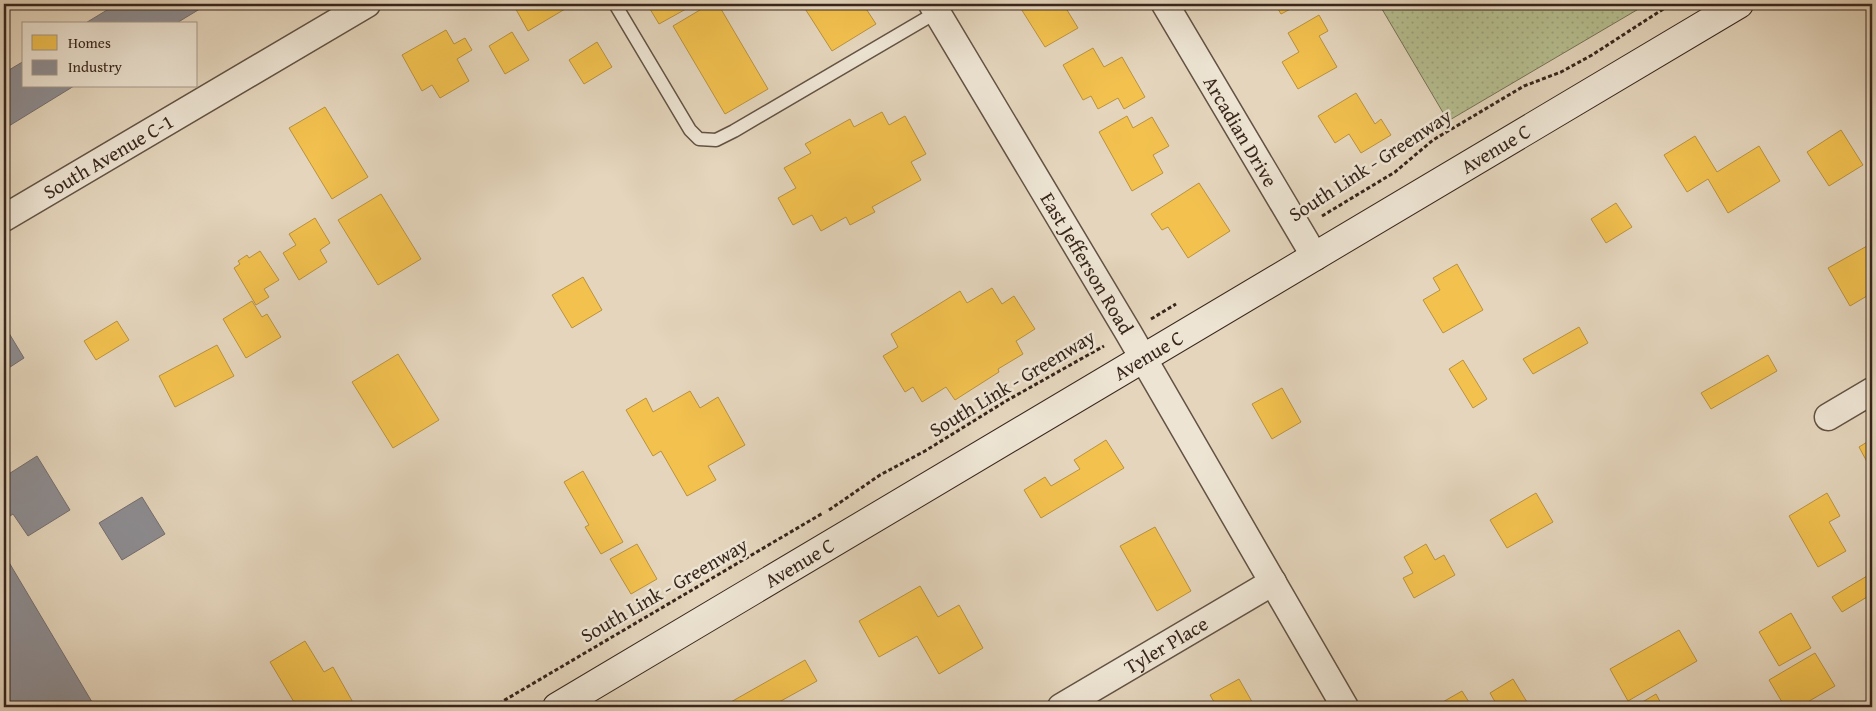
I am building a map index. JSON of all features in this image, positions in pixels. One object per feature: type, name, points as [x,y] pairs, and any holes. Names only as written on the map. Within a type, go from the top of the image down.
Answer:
[{"type":"main road","name":"Avenue C","points":[[557,707],[1738,4]]},
{"type":"street","name":"South Avenue C-1","points":[[4,218],[367,4]]},
{"type":"street","name":"Arcadian Drive","points":[[1165,4],[1315,257]]},
{"type":"street","name":"East Jefferson Road","points":[[935,8],[1128,332],[1345,707]]},
{"type":"street","points":[[1828,417],[1872,391]]},
{"type":"street","name":"Tyler Place","points":[[1061,707],[1273,582]]},
{"type":"lane","points":[[615,4],[690,130],[699,139],[716,140],[734,131],[935,8]]},
{"type":"path","name":"South Link - Greenway","points":[[1300,230],[1395,172],[1432,140],[1524,86],[1560,72],[1592,55],[1671,4]]},
{"type":"path","name":"South Link - Greenway","points":[[493,707],[832,509],[880,475],[925,451],[1006,401],[1182,301]]},
{"type":"green space","points":[[1379,4],[1647,4],[1448,121]]},
{"type":"building: Homes","points":[[513,4],[562,4],[565,9],[528,31]]},
{"type":"building: Homes","points":[[647,4],[695,4],[659,24]]},
{"type":"building: Homes","points":[[710,4],[718,4],[768,89],[725,114],[673,26]]},
{"type":"building: Homes","points":[[802,4],[863,4],[876,24],[832,51]]},
{"type":"building: Homes","points":[[1018,4],[1067,4],[1064,5],[1078,28],[1045,47]]},
{"type":"building: Homes","points":[[1275,4],[1300,4],[1281,14]]},
{"type":"building: Homes","points":[[1319,15],[1328,31],[1319,36],[1337,67],[1298,89],[1282,62],[1299,52],[1288,33]]},
{"type":"building: Homes","points":[[446,30],[454,44],[465,38],[472,50],[457,59],[469,81],[440,98],[432,85],[422,91],[402,55]]},
{"type":"building: Homes","points":[[512,32],[529,60],[505,74],[489,46]]},
{"type":"building: Homes","points":[[597,42],[612,67],[584,84],[569,60]]},
{"type":"building: Homes","points":[[1093,48],[1104,67],[1122,57],[1145,97],[1124,109],[1118,98],[1098,109],[1091,96],[1083,100],[1063,65]]},
{"type":"building: Homes","points":[[1356,93],[1375,124],[1381,119],[1391,135],[1361,153],[1349,134],[1335,143],[1318,116]]},
{"type":"building: Homes","points":[[325,107],[368,177],[332,199],[289,128]]},
{"type":"building: Homes","points":[[882,112],[889,125],[905,116],[926,154],[911,162],[921,180],[872,207],[875,212],[850,225],[846,217],[821,231],[812,215],[793,225],[778,198],[796,188],[784,168],[811,153],[805,144],[850,119],[854,127]]},
{"type":"building: Homes","points":[[1127,116],[1133,128],[1152,117],[1169,146],[1153,155],[1163,173],[1132,191],[1099,132]]},
{"type":"building: Homes","points":[[1841,130],[1863,165],[1829,186],[1807,152]]},
{"type":"building: Homes","points":[[1695,136],[1717,172],[1759,146],[1780,181],[1728,213],[1708,179],[1687,192],[1664,155]]},
{"type":"building: Homes","points":[[1199,183],[1230,231],[1188,258],[1168,227],[1162,230],[1151,214]]},
{"type":"building: Homes","points":[[381,194],[421,259],[378,285],[338,220]]},
{"type":"building: Homes","points":[[1616,203],[1632,227],[1606,243],[1591,219]]},
{"type":"building: Homes","points":[[315,218],[330,243],[320,250],[327,262],[299,280],[283,253],[296,245],[289,234]]},
{"type":"building: Homes","points":[[1867,246],[1872,255],[1872,293],[1850,306],[1828,268]]},
{"type":"building: Homes","points":[[260,251],[279,280],[264,289],[269,297],[256,305],[234,268],[240,264],[238,261],[247,255],[249,258]]},
{"type":"building: Homes","points":[[1457,264],[1483,310],[1443,333],[1423,300],[1440,290],[1433,278]]},
{"type":"building: Homes","points":[[583,277],[602,310],[572,328],[552,295]]},
{"type":"building: Homes","points":[[992,288],[1002,304],[1014,296],[1035,329],[1016,341],[1023,354],[998,369],[999,372],[955,400],[946,387],[922,402],[913,387],[905,392],[883,356],[898,347],[891,334],[960,291],[967,303]]},
{"type":"building: Homes","points":[[252,301],[262,317],[267,314],[281,337],[246,358],[223,319]]},
{"type":"building: Homes","points":[[117,321],[129,340],[96,360],[84,341]]},
{"type":"building: Homes","points":[[1579,327],[1588,343],[1533,374],[1523,359]]},
{"type":"building: Homes","points":[[217,345],[234,376],[175,407],[159,376]]},
{"type":"building: Homes","points":[[398,354],[439,420],[393,448],[352,382]]},
{"type":"building: Homes","points":[[1768,355],[1777,371],[1711,409],[1701,393]]},
{"type":"building: Homes","points":[[1463,360],[1487,399],[1473,408],[1449,369]]},
{"type":"building: Homes","points":[[1282,388],[1301,422],[1272,439],[1252,404]]},
{"type":"building: Homes","points":[[690,391],[700,408],[718,397],[745,445],[708,466],[716,480],[687,496],[661,451],[653,456],[626,410],[646,398],[653,412]]},
{"type":"building: Homes","points":[[1872,439],[1872,471],[1859,447]]},
{"type":"building: Homes","points":[[1106,440],[1124,468],[1041,518],[1024,490],[1045,477],[1051,486],[1080,469],[1074,460]]},
{"type":"building: Homes","points":[[583,471],[623,542],[601,554],[585,527],[589,525],[564,482]]},
{"type":"building: Homes","points":[[1536,493],[1553,522],[1507,548],[1490,520]]},
{"type":"building: Homes","points":[[1827,493],[1840,516],[1829,522],[1846,551],[1818,567],[1789,516]]},
{"type":"building: Homes","points":[[1155,527],[1191,591],[1157,611],[1120,546]]},
{"type":"building: Homes","points":[[637,544],[657,579],[631,594],[610,559]]},
{"type":"building: Homes","points":[[1426,544],[1435,560],[1444,555],[1455,575],[1414,598],[1403,578],[1413,573],[1404,557]]},
{"type":"building: Homes","points":[[1872,573],[1872,594],[1842,612],[1832,597]]},
{"type":"building: Homes","points":[[920,586],[938,617],[959,605],[983,648],[939,674],[917,636],[879,657],[859,621]]},
{"type":"building: Homes","points":[[1791,613],[1811,648],[1779,666],[1759,632]]},
{"type":"building: Homes","points":[[1679,630],[1697,661],[1628,701],[1610,669]]},
{"type":"building: Homes","points":[[305,641],[324,672],[333,667],[355,706],[297,707],[270,662]]},
{"type":"building: Homes","points":[[1815,653],[1835,686],[1799,707],[1785,707],[1769,680]]},
{"type":"building: Homes","points":[[805,660],[817,681],[770,707],[722,707]]},
{"type":"building: Homes","points":[[1239,679],[1255,707],[1217,707],[1210,695]]},
{"type":"building: Homes","points":[[1513,679],[1530,707],[1498,707],[1490,693]]},
{"type":"building: Homes","points":[[1462,691],[1472,707],[1434,707]]},
{"type":"building: Homes","points":[[1656,694],[1663,707],[1634,707]]},
{"type":"building: Industry","points":[[117,4],[208,4],[178,22],[87,22]]},
{"type":"building: Industry","points":[[22,62],[22,88],[71,88],[4,129],[4,73]]},
{"type":"building: Industry","points":[[4,325],[24,358],[4,371]]},
{"type":"building: Industry","points":[[37,456],[70,510],[28,536],[13,514],[7,518],[4,512],[4,477]]},
{"type":"building: Industry","points":[[142,497],[165,534],[122,560],[99,523]]},
{"type":"building: Industry","points":[[4,554],[95,707],[11,707],[4,695]]}]
